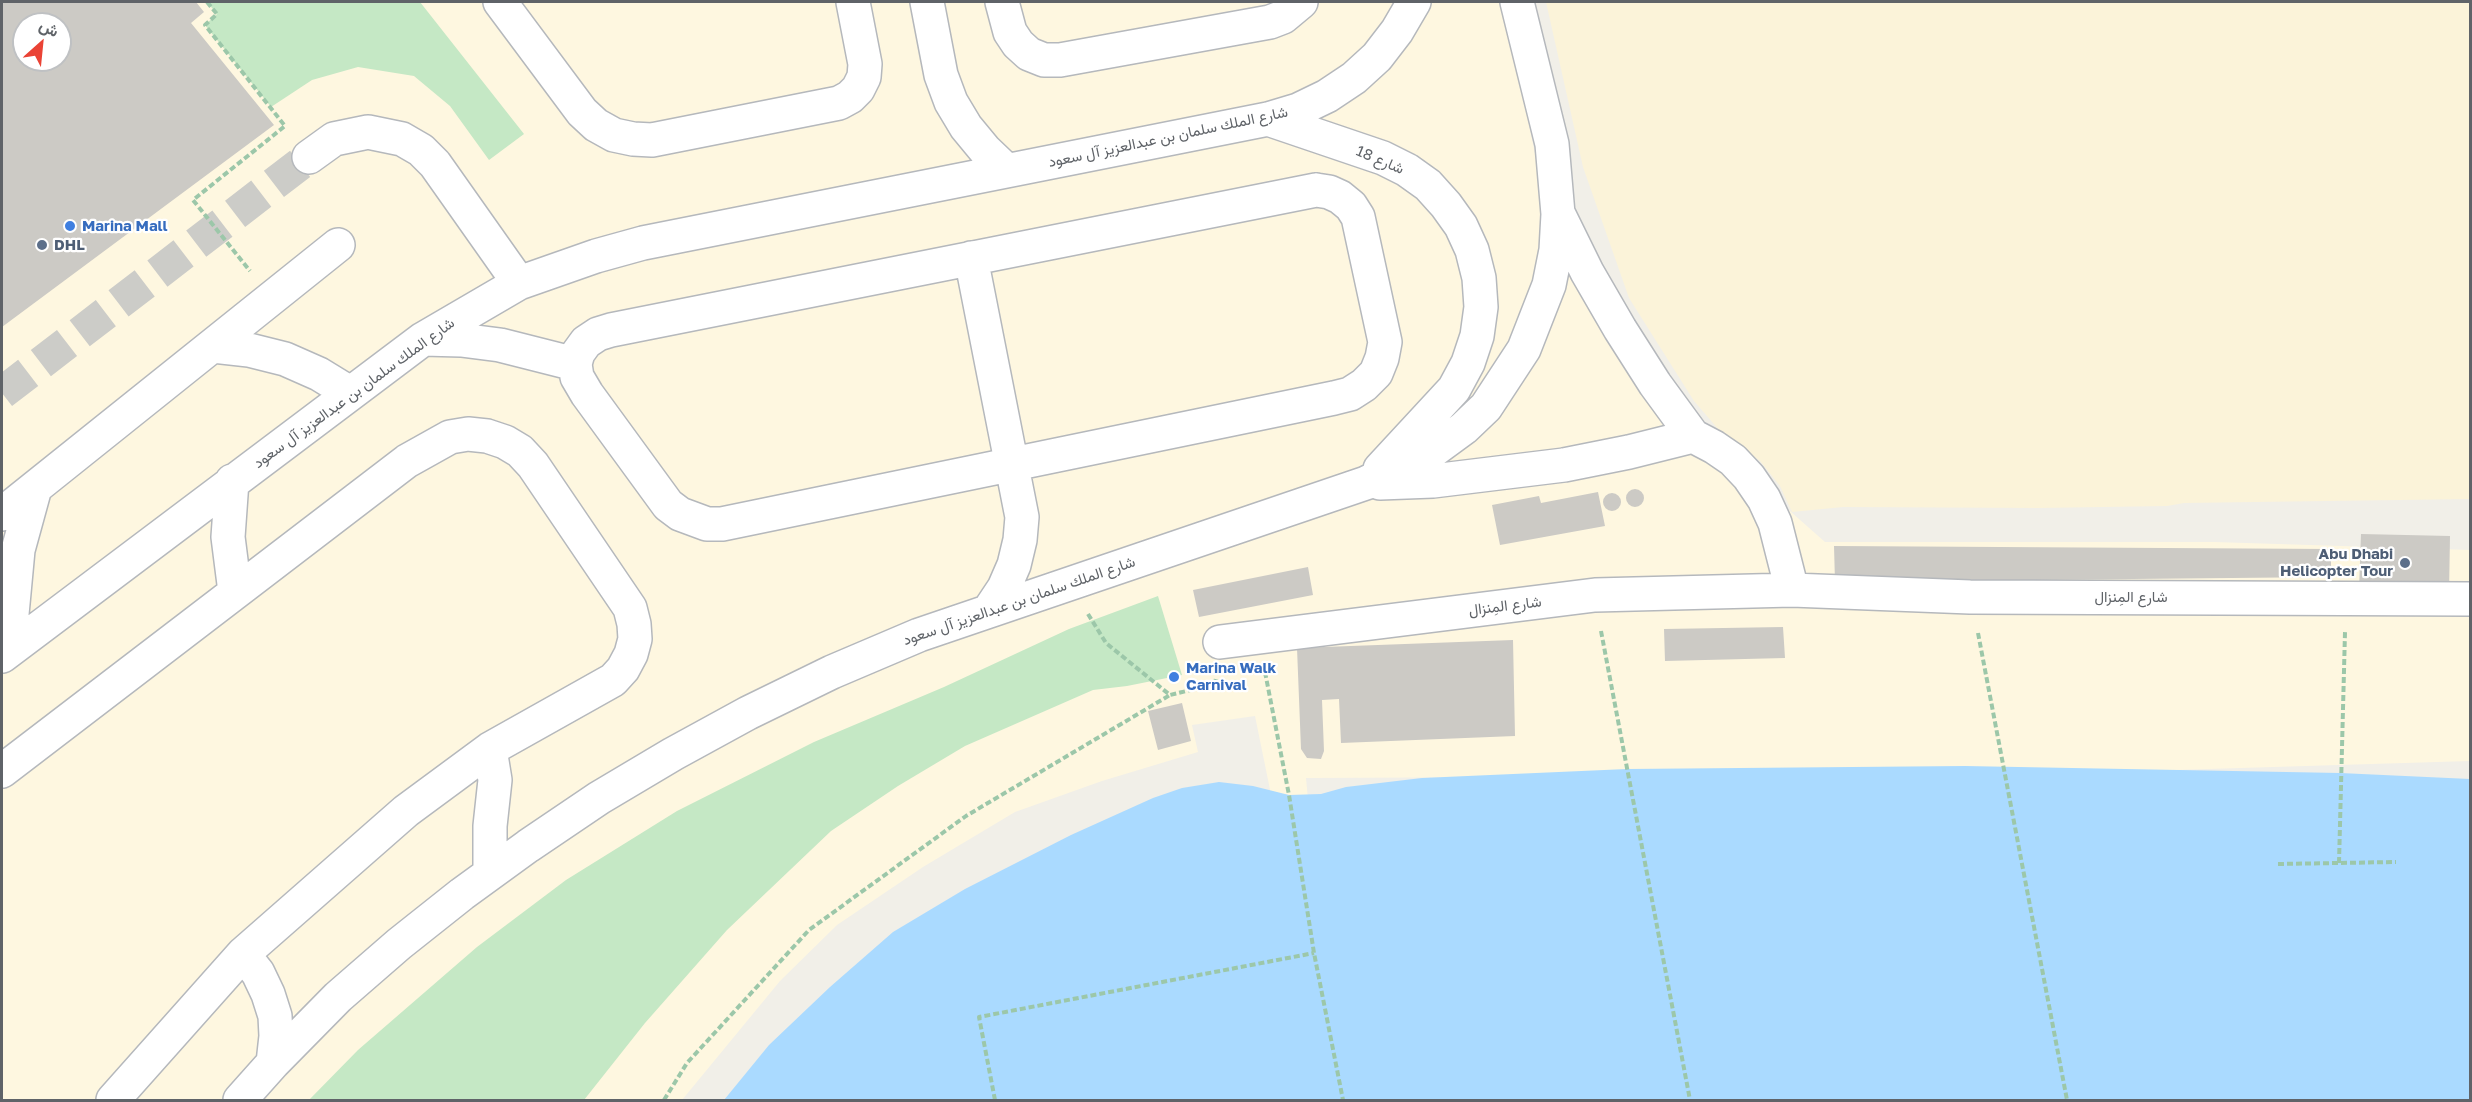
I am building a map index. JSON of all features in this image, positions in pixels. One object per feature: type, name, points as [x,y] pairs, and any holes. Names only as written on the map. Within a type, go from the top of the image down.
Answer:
[{"type":"street","points":[[500,2],[582,112],[596,125],[614,135],[652,140],[839,103],[850,97],[858,89],[864,77],[866,64],[853,2]]},
{"type":"street","points":[[927,2],[941,75],[951,102],[972,135],[1006,171]]},
{"type":"street","points":[[1002,2],[1010,32],[1018,44],[1029,54],[1044,60],[1060,60],[1270,22],[1283,17],[1300,2]]},
{"type":"street","name":"شارع الملك سلمان بن عبدالعزيز آل سعود","points":[[8,651],[423,339],[519,283],[596,256],[643,243],[1268,119],[1298,110],[1327,96],[1354,78],[1377,57],[1397,32],[1414,2]]},
{"type":"street","name":"شارع الملك سلمان بن عبدالعزيز آل سعود","points":[[240,1101],[273,1063],[338,997],[399,944],[490,873],[599,798],[672,754],[748,713],[832,672],[919,635],[1366,483],[1434,450],[1464,428],[1486,407],[1507,379],[1524,349],[1549,285],[1556,250],[1558,214],[1552,144],[1517,2]]},
{"type":"street","name":"شارع 18","points":[[1268,119],[1383,158],[1407,170],[1428,185],[1446,205],[1461,226],[1472,250],[1479,278],[1481,307],[1477,336],[1468,363],[1454,389],[1366,483]]},
{"type":"street","points":[[309,157],[334,139],[368,132],[402,139],[421,150],[435,164],[519,283]]},
{"type":"street","points":[[1303,192],[1329,192],[1351,206],[1358,217],[1385,342],[1382,358],[1376,373],[1350,394],[722,524],[707,524],[680,514],[668,505],[587,394],[577,376],[575,364],[578,353],[586,342],[604,332],[971,258],[1303,192]]},
{"type":"street","points":[[1558,214],[1587,272],[1655,384],[1693,436],[1733,460],[1749,477],[1764,500],[1775,523],[1792,591]]},
{"type":"street","points":[[2,514],[338,245]]},
{"type":"street","points":[[971,258],[1022,517],[1020,540],[1014,565],[1004,588],[990,609]]},
{"type":"street","points":[[423,339],[461,340],[500,345],[575,364]]},
{"type":"street","points":[[213,346],[249,350],[285,359],[318,374],[350,393]]},
{"type":"street","points":[[2,771],[407,461],[450,437],[468,434],[487,436],[505,442],[520,451],[533,465],[630,608],[634,624],[631,654],[623,669],[613,680],[490,749],[406,810],[243,954],[113,1101]]},
{"type":"street","points":[[1366,483],[1433,481],[1564,465],[1693,436]]},
{"type":"street","points":[[232,481],[228,537],[235,592]]},
{"type":"street","points":[[8,651],[18,550],[35,488]]},
{"type":"street","name":"شارع المِنزال","points":[[1220,642],[1595,595],[1792,591],[1970,597],[2470,599]]},
{"type":"street","points":[[490,749],[495,780],[490,826],[490,873]]},
{"type":"street","points":[[243,954],[258,973],[275,1016],[276,1036],[273,1063]]},
{"type":"path","points":[[207,2],[217,14],[205,25],[285,126],[193,200],[257,280],[264,304]]},
{"type":"path","points":[[1595,595],[1690,1101]]},
{"type":"path","points":[[1970,597],[2067,1101]]},
{"type":"path","points":[[2339,863],[2346,599]]},
{"type":"path","points":[[1088,614],[1106,643],[1170,695]]},
{"type":"path","points":[[1258,636],[1289,795],[1314,953],[1343,1101]]},
{"type":"path","points":[[664,1101],[687,1063],[809,930],[966,816],[1170,695],[1215,684],[1220,642]]},
{"type":"path","points":[[2278,864],[2396,862]]},
{"type":"path","points":[[995,1101],[979,1017],[1314,953]]},
{"type":"shaded area","points":[[2,2],[1504,2],[1542,188],[1665,424],[1782,504],[1825,542],[2214,542],[2470,550],[2470,761],[2011,775],[1306,778],[1310,821],[1277,824],[1255,716],[1192,725],[1198,752],[1102,781],[1015,812],[923,867],[837,925],[780,981],[682,1100],[2,1100]]},
{"type":"green space","points":[[207,2],[420,2],[524,134],[489,160],[450,106],[414,76],[358,67],[312,80],[271,107],[205,25],[217,14]]},
{"type":"green space","points":[[1158,596],[1182,675],[1093,690],[965,746],[898,786],[831,831],[727,930],[645,1023],[584,1100],[309,1100],[358,1050],[477,947],[566,880],[677,811],[814,742],[944,687],[1069,629]]},
{"type":"sand","points":[[1546,2],[2470,2],[2470,499],[2184,503],[2167,506],[2039,508],[1843,507],[1792,512],[1780,486],[1760,461],[1719,430],[1694,401],[1629,298],[1583,167]]},
{"type":"water","points":[[1965,766],[2340,773],[2470,779],[2470,1100],[724,1100],[769,1045],[893,932],[965,889],[1071,835],[1153,798],[1182,788],[1219,782],[1253,786],[1289,795],[1321,794],[1346,787],[1422,778],[1627,769]]},
{"type":"building","name":"Marina Mall","points":[[2,2],[196,2],[204,12],[191,23],[274,125],[2,327]]},
{"type":"building","points":[[1635,489],[1641,492],[1644,498],[1641,504],[1635,507],[1629,504],[1626,498],[1629,492]]},
{"type":"building","points":[[1598,492],[1605,526],[1500,545],[1492,505],[1539,496],[1541,503]]},
{"type":"building","points":[[1612,493],[1618,496],[1621,502],[1618,508],[1612,511],[1606,508],[1603,502],[1606,496]]},
{"type":"building","name":"Abu Dhabi Helicopter Tour","points":[[2361,534],[2450,536],[2449,593],[2359,590]]},
{"type":"building","points":[[1834,546],[2331,549],[2331,577],[1835,582]]},
{"type":"building","points":[[1308,567],[1313,595],[1199,617],[1193,590]]},
{"type":"building","points":[[1783,627],[1785,658],[1665,661],[1664,629]]},
{"type":"building","points":[[1513,640],[1515,736],[1341,743],[1339,699],[1322,700],[1324,751],[1321,759],[1307,758],[1301,749],[1297,648]]},
{"type":"building","points":[[1182,703],[1191,741],[1158,750],[1148,711]]},
{"type":"tunnel","points":[[2,393],[309,157]]},
{"type":"place","name":"Marina Mall","points":[[70,226]]},
{"type":"place","name":"DHL","points":[[42,245]]},
{"type":"place","name":"Abu Dhabi Helicopter Tour","points":[[2405,563]]},
{"type":"place","name":"Marina Walk Carnival","points":[[1174,677]]}]
